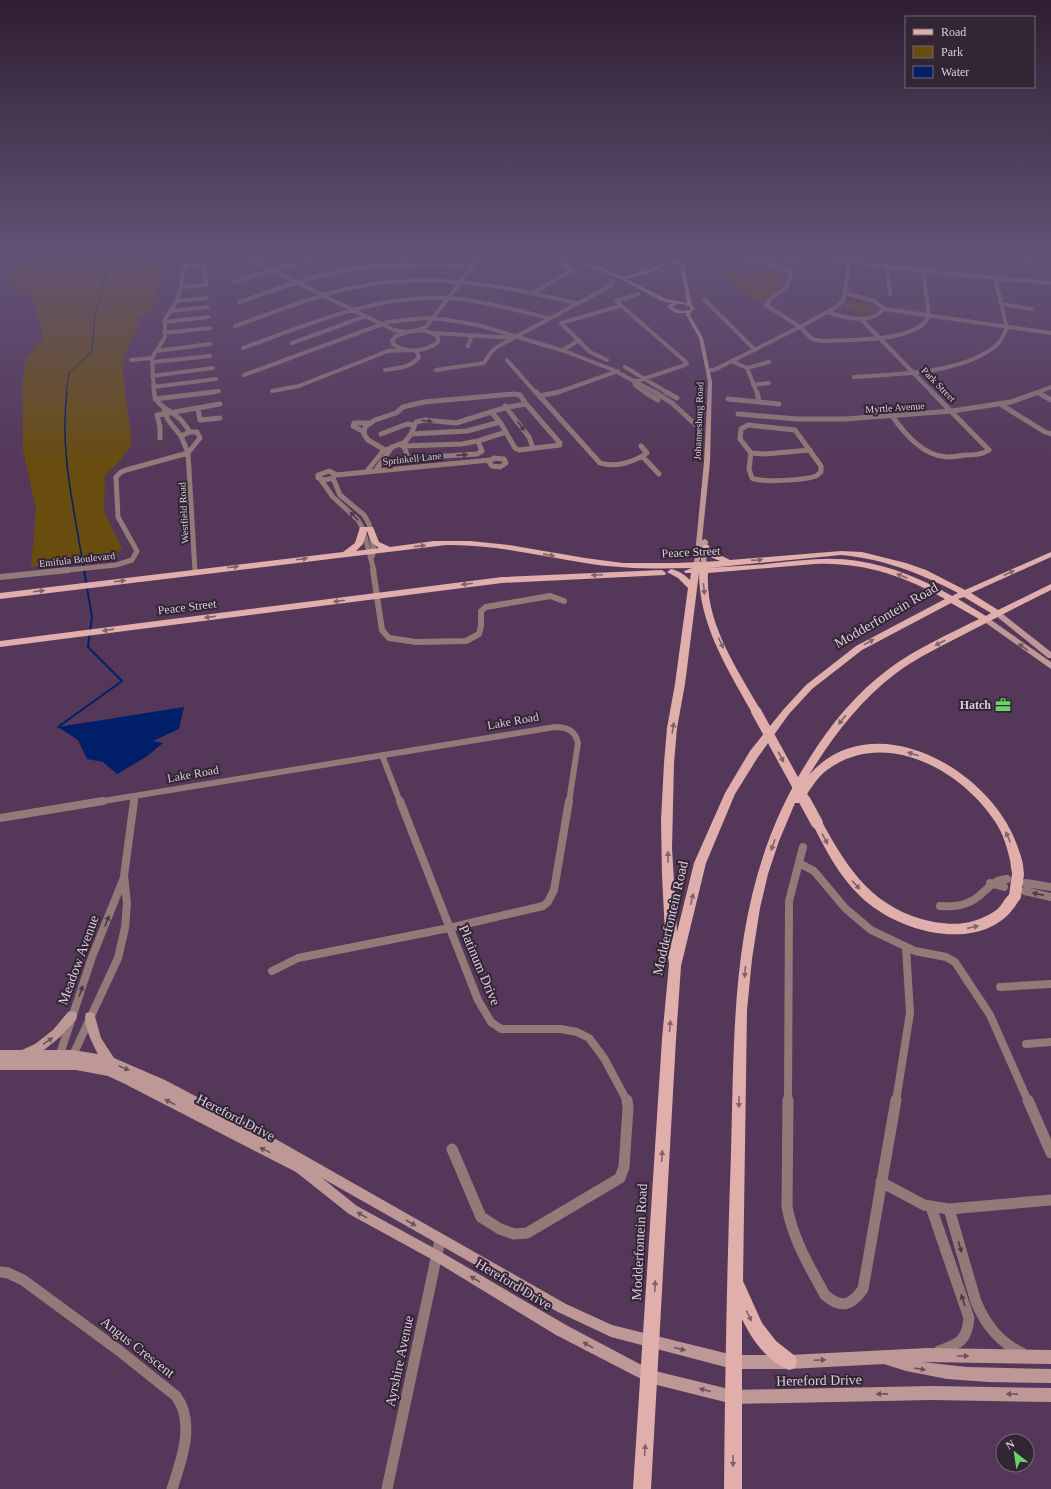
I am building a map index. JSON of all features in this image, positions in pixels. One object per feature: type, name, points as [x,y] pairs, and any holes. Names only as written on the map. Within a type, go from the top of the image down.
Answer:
[{"type":"main road","points":[[367,529],[377,545],[386,547],[403,547]]},
{"type":"main road","points":[[325,556],[349,551],[355,548],[361,542],[367,529]]},
{"type":"main road","name":"Peace Street","points":[[0,596],[403,547],[470,543],[493,545],[598,564],[699,568],[759,567],[835,562],[856,563],[888,571],[952,599]]},
{"type":"main road","points":[[705,547],[715,557],[730,562]]},
{"type":"main road","name":"Peace Street","points":[[0,644],[502,580],[671,572],[730,562],[841,553],[877,557],[901,564],[965,592],[997,613]]},
{"type":"main road","name":"Modderfontein Road","points":[[642,1489],[652,1342],[668,1047],[675,966],[700,863],[730,793],[759,748],[786,712],[810,687],[837,664],[860,648],[965,592],[1051,554]]},
{"type":"main road","points":[[675,966],[669,902],[668,778],[672,734],[682,675],[689,605],[699,568]]},
{"type":"main road","points":[[699,568],[706,607],[710,620],[730,662],[756,711],[817,824],[844,870],[865,895],[880,906],[911,921],[931,927],[951,930],[972,928],[989,922],[1003,914],[1022,890],[1010,880],[1013,849],[1008,834],[999,819],[981,796],[955,774],[942,766],[929,759],[901,750],[874,748],[856,751],[824,766],[808,785],[780,825]]},
{"type":"main road","points":[[671,572],[681,576],[693,588]]},
{"type":"main road","points":[[733,1489],[733,1362],[741,1010],[746,955],[754,907],[780,825],[804,773],[827,739],[848,713],[891,672],[914,657],[985,619],[1051,587]]},
{"type":"main road","points":[[952,599],[985,619]]},
{"type":"main road","points":[[735,1280],[743,1303],[758,1332],[769,1347],[789,1362]]},
{"type":"street","points":[[164,324],[165,338],[152,360],[155,400],[219,392]]},
{"type":"street","points":[[235,326],[239,324]]},
{"type":"street","points":[[243,348],[309,324]]},
{"type":"street","points":[[292,343],[343,324]]},
{"type":"street","points":[[244,375],[380,324]]},
{"type":"street","points":[[382,324],[394,330],[407,332]]},
{"type":"street","points":[[388,351],[396,336],[426,327],[428,324]]},
{"type":"street","points":[[472,324],[488,327],[515,337],[563,350],[618,371],[666,399],[696,425]]},
{"type":"street","points":[[436,370],[484,363],[494,349],[537,324]]},
{"type":"street","points":[[562,324],[590,352],[607,360]]},
{"type":"street","points":[[642,324],[687,363],[685,365],[644,378],[634,384],[658,400]]},
{"type":"street","name":"Johannesburg Road","points":[[691,324],[704,354]]},
{"type":"street","name":"Johannesburg Road","points":[[694,324],[701,338],[709,370],[710,392],[699,568]]},
{"type":"street","points":[[729,324],[754,350]]},
{"type":"street","points":[[796,324],[810,337],[819,341],[880,337],[915,330],[922,324]]},
{"type":"street","points":[[709,370],[714,370],[805,324]]},
{"type":"street","name":"Park Street","points":[[867,324],[988,448],[988,452],[947,457],[936,454],[916,444],[902,430],[892,416]]},
{"type":"street","points":[[989,324],[1051,333]]},
{"type":"street","points":[[426,327],[431,333],[438,337],[438,342]]},
{"type":"street","points":[[854,377],[914,372],[946,367],[983,355],[1001,341],[1007,327]]},
{"type":"street","points":[[164,333],[210,328]]},
{"type":"street","points":[[394,330],[396,336]]},
{"type":"street","points":[[416,330],[452,335],[515,337]]},
{"type":"street","points":[[272,391],[299,386],[388,351],[429,348],[452,335]]},
{"type":"street","points":[[468,346],[472,335]]},
{"type":"street","points":[[563,350],[579,340]]},
{"type":"street","points":[[156,351],[210,344]]},
{"type":"street","points":[[393,344],[402,349],[408,350]]},
{"type":"street","points":[[385,370],[409,365],[416,361],[419,357],[416,350]]},
{"type":"street","points":[[131,360],[210,356]]},
{"type":"street","points":[[507,360],[603,465],[610,466],[619,464],[642,456],[647,452],[641,446]]},
{"type":"street","points":[[731,361],[747,368],[769,362]]},
{"type":"street","points":[[625,367],[677,398]]},
{"type":"street","points":[[152,376],[213,368]]},
{"type":"street","points":[[747,368],[759,395],[759,402]]},
{"type":"street","points":[[539,396],[555,393],[618,371]]},
{"type":"street","points":[[153,387],[216,379]]},
{"type":"street","points":[[754,385],[769,383]]},
{"type":"street","name":"Myrtle Avenue","points":[[738,414],[797,419],[845,419],[952,411],[1000,404],[1039,393],[1051,387]]},
{"type":"street","points":[[1039,393],[1051,400]]},
{"type":"street","points":[[364,432],[365,427],[370,423],[396,413],[403,407],[424,402],[514,394],[520,395],[560,444],[555,446],[519,450],[515,448],[500,422],[491,412]]},
{"type":"street","points":[[728,399],[779,404]]},
{"type":"street","name":"Westfield Road","points":[[155,400],[165,410],[168,420],[181,436],[188,453],[195,572]]},
{"type":"street","points":[[171,412],[220,404]]},
{"type":"street","points":[[402,445],[411,434],[416,422],[422,420],[447,424],[466,421],[505,406],[526,404]]},
{"type":"street","points":[[1000,404],[1051,434]]},
{"type":"street","points":[[505,406],[529,437],[533,448]]},
{"type":"street","points":[[198,408],[200,420],[220,418]]},
{"type":"street","points":[[160,438],[160,427],[156,416],[165,410],[171,412],[179,418],[188,430]]},
{"type":"street","points":[[794,430],[797,419]]},
{"type":"street","points":[[411,434],[464,433],[500,422]]},
{"type":"street","points":[[370,423],[354,423],[353,426],[364,432],[368,440],[385,450]]},
{"type":"street","points":[[381,434],[407,424],[414,425]]},
{"type":"street","points":[[751,453],[750,476],[755,480],[763,482],[816,476],[822,469],[822,466],[810,450],[794,430],[751,425],[742,427],[740,439],[751,453],[765,454],[810,450]]},
{"type":"street","points":[[177,430],[188,430],[199,434],[200,438],[188,453]]},
{"type":"street","points":[[181,436],[188,430]]},
{"type":"street","points":[[367,471],[378,456],[385,450],[392,447],[402,445],[449,445],[478,441],[506,432]]},
{"type":"street","points":[[402,445],[407,456],[413,458],[477,454],[482,451],[478,441]]},
{"type":"street","points":[[183,442],[197,443]]},
{"type":"street","points":[[376,470],[392,447]]},
{"type":"street","name":"Emifula Boulevard","points":[[0,577],[116,565],[134,559],[137,555],[137,551],[118,517],[116,477],[121,472],[126,470],[188,453]]},
{"type":"street","points":[[642,456],[659,474]]},
{"type":"street","name":"Sprinkell Lane","points":[[334,477],[376,470],[490,460]]},
{"type":"street","points":[[367,529],[333,497],[318,478],[318,475],[323,472],[332,471],[340,495],[364,515],[367,529],[371,551],[384,633],[392,639],[460,641],[472,639],[480,633],[481,612],[486,606],[550,596],[564,600]]},
{"type":"street","points":[[321,480],[328,480],[334,477]]},
{"type":"street","name":"Johannesburg Road","points":[[699,568],[705,547],[706,499],[704,489]]},
{"type":"street","points":[[997,613],[1051,656]]},
{"type":"street","points":[[985,619],[1051,666]]},
{"type":"street","name":"Lake Road","points":[[0,818],[553,726],[563,726],[574,732],[579,743],[578,750],[554,890],[548,902],[537,908],[449,928],[298,958],[272,971]]},
{"type":"street","name":"Platinum Drive","points":[[382,755],[478,1000],[489,1020],[497,1027],[511,1029],[540,1028],[577,1032],[589,1038],[598,1048],[627,1100],[628,1108],[624,1167],[620,1178],[527,1233],[514,1234],[481,1217],[452,1149]]},
{"type":"street","name":"Meadow Avenue","points":[[69,1058],[72,1016],[92,957],[124,876],[135,796]]},
{"type":"street","points":[[803,847],[789,901],[787,1207],[789,1222],[795,1238],[825,1295],[831,1301],[842,1304],[851,1303],[858,1299],[863,1289],[910,1013],[906,948]]},
{"type":"street","points":[[798,863],[814,871],[845,908],[871,930],[906,948],[924,954],[946,957],[955,962],[990,1015],[1051,1153]]},
{"type":"street","name":"Meadow Avenue","points":[[69,1058],[118,958],[125,928],[127,903],[124,876]]},
{"type":"street","points":[[940,906],[952,908],[966,904],[979,896],[990,883],[1010,880]]},
{"type":"street","points":[[1022,890],[1051,887]]},
{"type":"street","points":[[1022,890],[1051,897]]},
{"type":"street","points":[[1000,987],[1051,984]]},
{"type":"street","points":[[17,1056],[33,1050],[53,1038],[61,1031],[72,1016]]},
{"type":"street","points":[[90,1017],[95,1039],[103,1054],[110,1062]]},
{"type":"street","points":[[1026,1044],[1051,1042]]},
{"type":"street","name":"Hereford Drive","points":[[0,1055],[69,1058],[110,1062],[161,1084],[254,1133],[562,1308],[611,1331],[733,1362],[789,1362],[928,1355],[1051,1357]]},
{"type":"street","name":"Hereford Drive","points":[[0,1065],[50,1065],[69,1058],[109,1071],[129,1080],[300,1168],[353,1210],[437,1256],[561,1330],[649,1376],[733,1397],[931,1393],[1051,1395]]},
{"type":"street","points":[[881,1182],[916,1202],[931,1207],[949,1209],[1051,1200]]},
{"type":"street","points":[[928,1355],[956,1345],[964,1339],[968,1329],[969,1318],[931,1207]]},
{"type":"street","points":[[949,1209],[976,1302],[986,1322],[1000,1339],[1011,1348],[1032,1357]]},
{"type":"street","name":"Ayrshire Avenue","points":[[387,1489],[440,1240]]},
{"type":"street","name":"Angus Crescent","points":[[0,1272],[8,1272],[23,1280],[114,1346],[172,1393],[181,1405],[186,1427],[183,1456],[172,1489]]},
{"type":"street","points":[[883,1357],[910,1367],[940,1372],[975,1375],[1051,1376]]},
{"type":"green space","points":[[40,324],[137,324],[138,327],[124,355],[123,374],[132,445],[117,464],[105,475],[104,511],[122,549],[111,558],[31,567],[36,509],[23,450],[22,392],[25,360],[43,337]]},
{"type":"water","points":[[184,707],[179,729],[153,741],[163,743],[146,757],[117,774],[103,762],[87,759],[78,740],[58,727]]},
{"type":"waterway","points":[[66,393],[69,373],[92,351],[94,324]]},
{"type":"waterway","points":[[67,392],[65,414],[66,459],[84,571]]},
{"type":"waterway","points":[[58,727],[122,681],[88,647],[92,617],[84,570]]},
{"type":"place","name":"Hatch","points":[[1003,705]]}]
